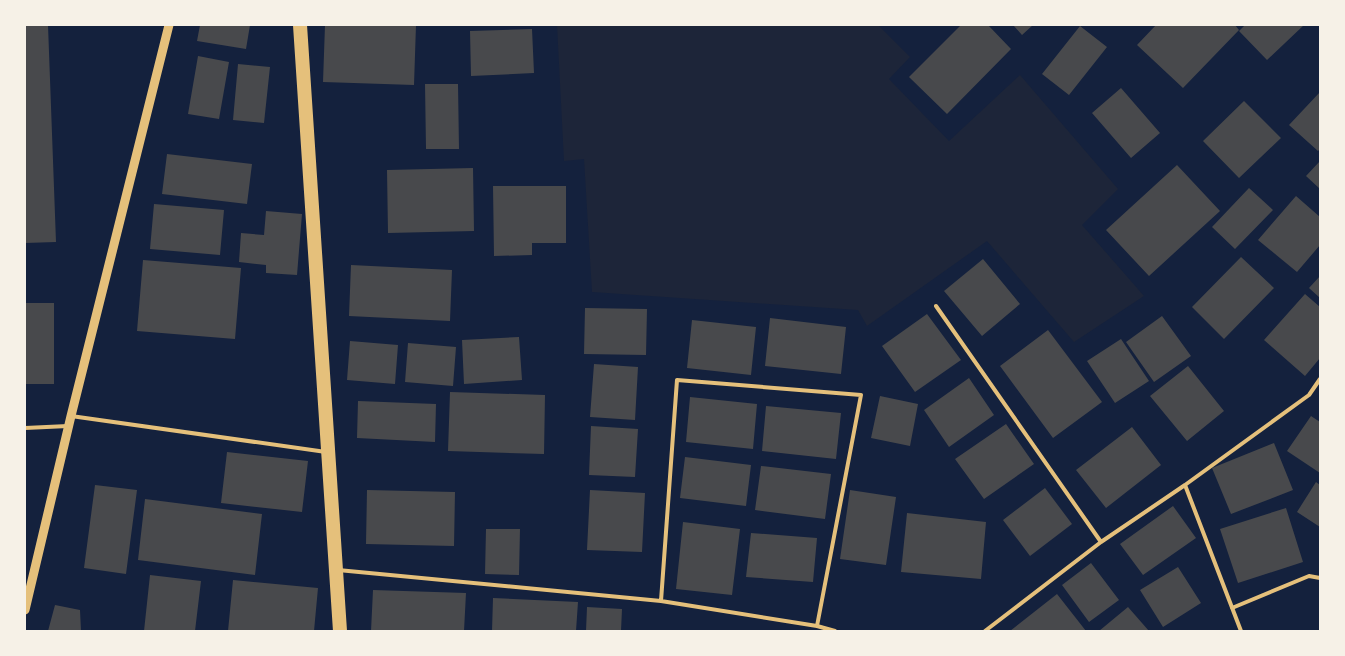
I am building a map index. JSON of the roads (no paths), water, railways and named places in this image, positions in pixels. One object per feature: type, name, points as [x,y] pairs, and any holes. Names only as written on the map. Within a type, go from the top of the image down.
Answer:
[{"type":"highway","points":[[300,25],[340,631]]},
{"type":"street","points":[[25,610],[169,25]]},
{"type":"lane","points":[[936,306],[1101,542]]},
{"type":"lane","points":[[985,631],[1101,542],[1185,485],[1309,395],[1320,379]]},
{"type":"lane","points":[[662,601],[677,380],[860,395],[817,626]]},
{"type":"lane","points":[[25,428],[70,421],[328,453]]},
{"type":"lane","points":[[1185,485],[1241,631]]},
{"type":"lane","points":[[336,570],[662,601],[817,626],[835,631]]},
{"type":"lane","points":[[1232,608],[1309,576],[1320,578]]}]
